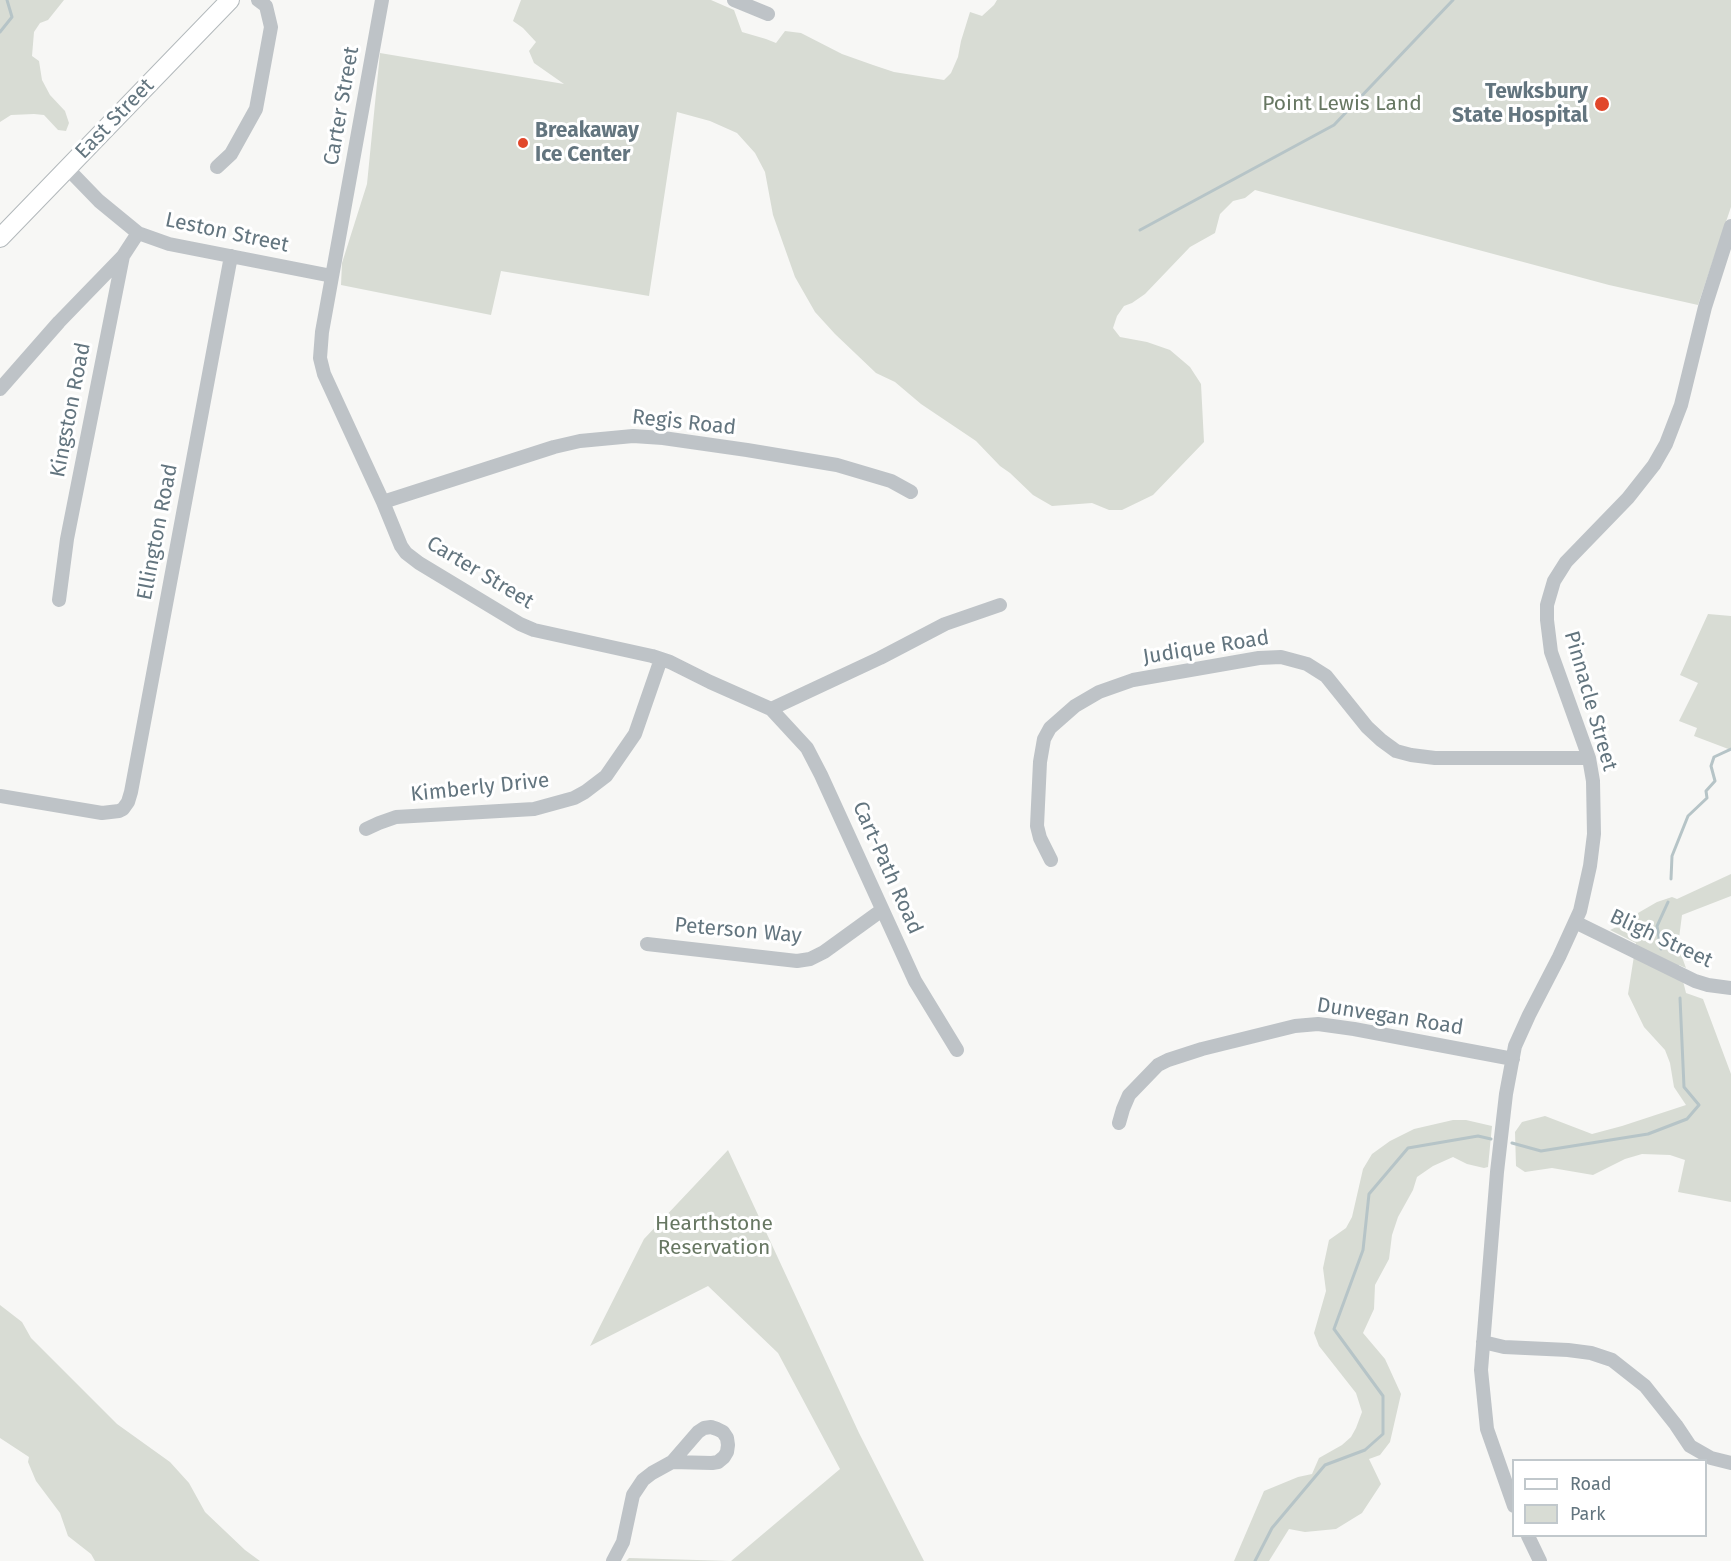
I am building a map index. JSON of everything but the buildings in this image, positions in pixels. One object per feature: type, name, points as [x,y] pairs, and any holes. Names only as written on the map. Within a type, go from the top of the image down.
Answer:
[{"type":"main road","name":"East Street","points":[[0,238],[230,0]]},
{"type":"street","points":[[217,167],[231,154],[256,109],[271,27],[266,6],[258,0]]},
{"type":"street","name":"Carter Street","points":[[382,0],[319,349],[321,365],[401,546],[410,557],[520,624],[534,630],[660,659],[771,709]]},
{"type":"street","points":[[734,0],[768,14]]},
{"type":"street","name":"Leston Street","points":[[68,168],[99,201],[138,233],[169,244],[332,276]]},
{"type":"street","name":"Pinnacle Street","points":[[1512,1500],[1487,1429],[1481,1370],[1506,1094],[1515,1046],[1580,910],[1590,866],[1594,834],[1593,781],[1589,758],[1551,652],[1547,620],[1550,590],[1566,562],[1628,498],[1666,444],[1681,405],[1705,307],[1731,226]]},
{"type":"street","name":"Kingston Road","points":[[59,600],[67,539],[123,256],[138,233]]},
{"type":"street","points":[[0,389],[58,322],[123,256]]},
{"type":"street","name":"Ellington Road","points":[[0,796],[102,813],[119,812],[128,802],[231,256]]},
{"type":"street","name":"Regis Road","points":[[383,502],[554,447],[580,441],[633,436],[663,438],[837,465],[891,481],[910,492]]},
{"type":"street","points":[[771,709],[880,658],[945,624],[1000,605]]},
{"type":"street","name":"Judique Road","points":[[1051,860],[1037,826],[1040,762],[1044,739],[1050,728],[1075,706],[1099,692],[1132,680],[1259,658],[1281,657],[1307,664],[1326,676],[1367,727],[1381,741],[1396,751],[1435,758],[1589,758]]},
{"type":"street","name":"Kimberly Drive","points":[[366,829],[396,818],[534,809],[552,805],[585,792],[606,776],[634,734],[660,659]]},
{"type":"street","name":"Cart-Path Road","points":[[771,709],[807,748],[915,981],[957,1050]]},
{"type":"street","name":"Peterson Way","points":[[647,944],[796,961],[810,959],[824,952],[882,910]]},
{"type":"street","name":"Bligh Street","points":[[1575,922],[1695,981],[1731,988]]},
{"type":"street","name":"Dunvegan Road","points":[[1119,1123],[1130,1095],[1158,1065],[1202,1049],[1294,1026],[1330,1025],[1513,1059]]},
{"type":"street","points":[[1483,1342],[1504,1347],[1591,1353],[1612,1360],[1645,1386],[1669,1415],[1690,1446],[1711,1458],[1731,1463]]},
{"type":"street","points":[[613,1561],[623,1542],[635,1490],[652,1473],[672,1462]]},
{"type":"street","points":[[1528,1537],[1540,1561]]},
{"type":"green space","points":[[0,0],[64,0],[48,20],[40,23],[34,32],[32,56],[39,61],[42,80],[50,95],[65,111],[69,123],[66,131],[58,130],[44,115],[11,115],[0,122]]},
{"type":"green space","name":"Point Lewis Land","points":[[521,0],[711,0],[734,10],[742,32],[776,43],[785,31],[801,33],[842,54],[894,72],[944,80],[951,73],[958,57],[970,12],[982,16],[997,0],[1731,0],[1731,207],[1698,305],[1609,285],[1255,190],[1245,198],[1233,201],[1220,214],[1215,233],[1190,247],[1145,294],[1124,306],[1113,328],[1120,337],[1147,342],[1170,350],[1190,367],[1201,384],[1204,442],[1153,495],[1122,510],[1109,510],[1092,503],[1052,506],[1033,495],[976,441],[921,404],[895,382],[876,373],[815,312],[795,277],[773,215],[765,172],[755,153],[737,133],[710,121],[677,112],[649,296],[501,271],[491,315],[341,285],[342,263],[367,184],[380,53],[564,84],[534,63],[529,51],[536,42],[513,21]]},
{"type":"green space","points":[[1708,614],[1731,616],[1731,750],[1694,736],[1697,728],[1679,721],[1698,683],[1680,675]]},
{"type":"green space","points":[[1731,874],[1731,896],[1682,915],[1678,946],[1686,968],[1679,965],[1686,993],[1703,999],[1731,1074],[1731,1202],[1678,1192],[1685,1160],[1670,1155],[1642,1154],[1625,1159],[1593,1175],[1552,1168],[1525,1172],[1516,1166],[1515,1132],[1522,1122],[1545,1116],[1592,1134],[1686,1105],[1674,1087],[1665,1050],[1644,1027],[1628,994],[1636,943],[1610,930],[1638,917],[1638,913],[1657,902],[1672,897],[1677,899]]},
{"type":"green space","points":[[1453,1120],[1466,1120],[1492,1126],[1488,1167],[1467,1164],[1453,1157],[1433,1166],[1417,1177],[1413,1190],[1398,1217],[1392,1235],[1389,1259],[1375,1285],[1374,1309],[1363,1333],[1385,1359],[1401,1394],[1390,1442],[1380,1455],[1369,1459],[1381,1484],[1362,1513],[1336,1529],[1305,1532],[1289,1529],[1269,1561],[1234,1561],[1264,1491],[1298,1477],[1312,1474],[1319,1458],[1351,1437],[1362,1412],[1356,1393],[1319,1346],[1314,1333],[1326,1291],[1323,1268],[1329,1240],[1346,1228],[1352,1217],[1363,1169],[1372,1154],[1390,1141],[1414,1129]]},
{"type":"green space","name":"Hearthstone Reservation","points":[[728,1150],[859,1433],[924,1561],[731,1561],[840,1469],[778,1353],[708,1286],[590,1346],[644,1239]]},
{"type":"green space","points":[[0,1305],[22,1322],[31,1338],[117,1424],[170,1462],[189,1483],[205,1512],[260,1561],[95,1561],[91,1554],[68,1536],[60,1513],[36,1481],[28,1462],[29,1457],[0,1438]]},
{"type":"green space","points":[[629,1558],[731,1561],[626,1561]]},
{"type":"waterway","points":[[0,32],[12,17],[7,0]]},
{"type":"waterway","points":[[1140,230],[1334,125],[1453,0]]},
{"type":"waterway","points":[[1671,879],[1672,856],[1688,816],[1707,798],[1706,791],[1715,781],[1711,766],[1714,757],[1731,749]]},
{"type":"waterway","points":[[1661,949],[1657,926],[1668,902]]},
{"type":"waterway","points":[[1512,1143],[1541,1151],[1648,1134],[1687,1119],[1699,1105],[1684,1087],[1680,998]]},
{"type":"waterway","points":[[1255,1561],[1272,1528],[1325,1465],[1365,1450],[1383,1434],[1383,1396],[1334,1329],[1363,1250],[1369,1194],[1408,1148],[1478,1136],[1491,1139]]},
{"type":"place","name":"Tewksbury State Hospital","points":[[1602,104]]},
{"type":"place","name":"Breakaway Ice Center","points":[[523,143]]}]
